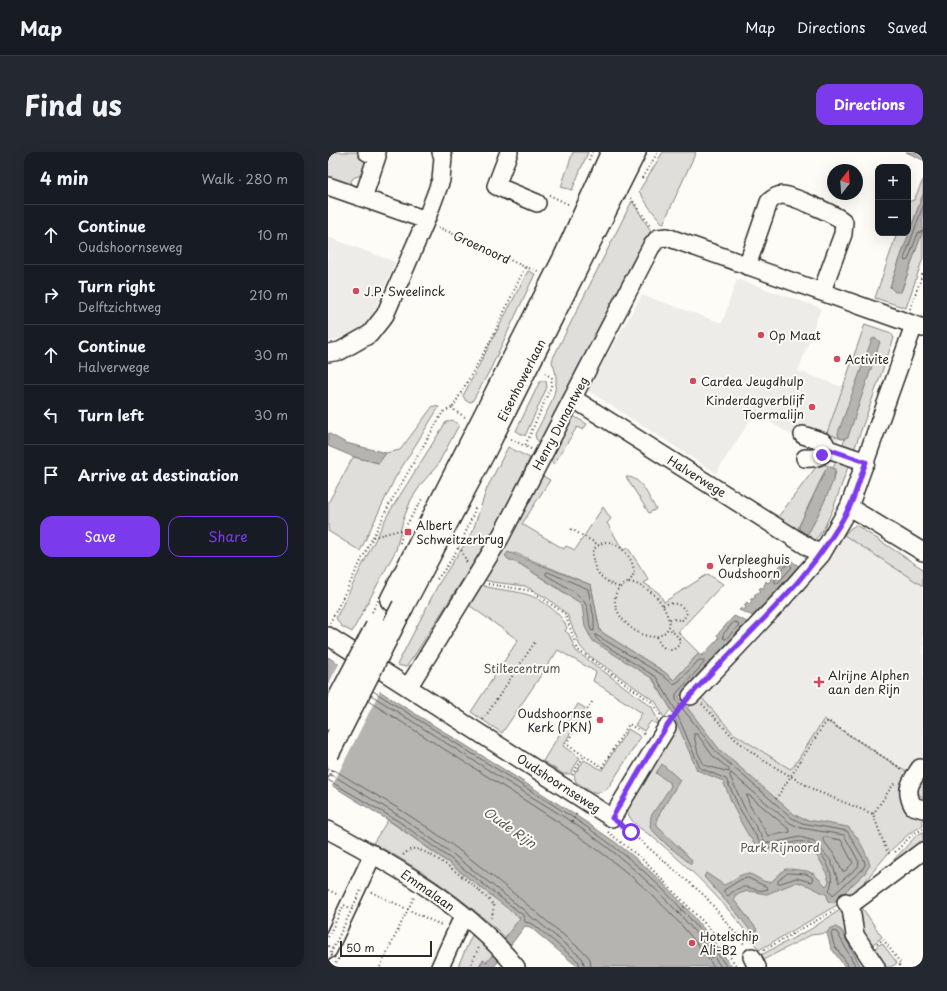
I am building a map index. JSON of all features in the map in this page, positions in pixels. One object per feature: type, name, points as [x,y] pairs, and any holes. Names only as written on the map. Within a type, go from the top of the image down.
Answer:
[{"type":"main road","name":"Eisenhowerlaan","points":[[397,603],[564,258],[612,152]]},
{"type":"main road","name":"Eisenhowerlaan","points":[[397,603],[485,451],[635,152]]},
{"type":"main road","points":[[328,719],[397,603]]},
{"type":"main road","points":[[331,759],[397,603]]},
{"type":"street","points":[[363,198],[377,156],[367,152]]},
{"type":"street","points":[[328,354],[340,351],[370,334],[384,315],[426,220],[441,180],[442,152]]},
{"type":"street","points":[[509,152],[496,186],[537,203]]},
{"type":"street","points":[[328,186],[426,220]]},
{"type":"street","points":[[747,266],[769,202],[774,197],[783,195],[833,214],[844,222],[843,234],[822,291]]},
{"type":"street","points":[[658,238],[667,237],[914,325],[849,508],[821,555],[784,597],[692,694]]},
{"type":"street","name":"Henry Dunantweg","points":[[409,686],[500,538],[574,399],[651,247],[658,238]]},
{"type":"street","name":"Halverwege","points":[[574,399],[821,555]]},
{"type":"street","points":[[803,435],[824,442],[828,449],[866,462]]},
{"type":"street","points":[[805,458],[814,459],[822,455],[828,449]]},
{"type":"street","points":[[849,508],[923,552]]},
{"type":"street","name":"Oudshoornseweg","points":[[328,636],[565,786],[609,825]]},
{"type":"street","points":[[609,825],[667,727]]},
{"type":"street","points":[[920,772],[908,788],[908,796],[914,806],[923,808]]},
{"type":"street","name":"Emmalaan","points":[[328,830],[373,854],[420,883],[489,934],[512,963]]},
{"type":"street","points":[[876,967],[855,935],[848,904],[923,851]]},
{"type":"street","points":[[331,949],[373,854]]},
{"type":"street","points":[[440,967],[460,923],[468,919]]},
{"type":"path","points":[[630,195],[658,238]]},
{"type":"path","name":"Groenoord","points":[[426,220],[525,267],[538,271]]},
{"type":"path","points":[[328,627],[389,505],[443,412],[452,407],[492,338],[525,267]]},
{"type":"path","points":[[914,325],[923,273]]},
{"type":"path","points":[[525,446],[552,387],[552,378],[539,369]]},
{"type":"path","points":[[452,407],[455,411],[465,417]]},
{"type":"path","points":[[511,439],[543,455]]},
{"type":"path","points":[[373,538],[404,529]]},
{"type":"path","points":[[571,529],[599,545]]},
{"type":"path","points":[[620,587],[608,583],[594,567],[592,560],[593,550],[599,545],[607,542],[616,545],[625,552],[634,569],[633,575],[629,582],[620,587],[616,592],[615,603],[620,617],[628,627],[642,634],[652,637],[661,636],[668,628],[669,619],[663,606],[652,592],[640,585],[629,582]]},
{"type":"path","points":[[474,580],[497,587],[532,591],[565,614],[578,650],[653,703],[667,727],[692,694],[734,739],[761,759],[792,775],[816,791],[873,814],[886,849],[891,856]]},
{"type":"path","points":[[663,606],[671,603],[679,605],[683,607],[687,613],[682,620],[669,619]]},
{"type":"path","points":[[657,637],[660,645],[666,650],[673,650],[679,645],[679,638],[668,628]]},
{"type":"path","points":[[476,731],[535,642]]},
{"type":"path","points":[[592,702],[566,744],[602,767],[629,724],[658,742]]},
{"type":"path","points":[[776,798],[823,726],[828,722],[904,769],[900,774]]},
{"type":"path","points":[[565,786],[584,756]]},
{"type":"path","points":[[328,778],[331,759]]},
{"type":"path","points":[[873,814],[897,779]]},
{"type":"path","points":[[571,808],[583,816]]},
{"type":"path","points":[[572,822],[578,812]]},
{"type":"path","points":[[609,825],[713,932],[738,967]]},
{"type":"path","name":"Oudshoornseweg","points":[[609,825],[704,896],[743,942],[755,962]]},
{"type":"path","points":[[401,858],[409,850],[415,848],[431,856],[452,870],[494,905],[489,934],[470,967]]},
{"type":"path","points":[[380,967],[420,883]]},
{"type":"path","points":[[334,967],[338,959],[330,955],[331,949],[362,888]]},
{"type":"path","points":[[374,893],[438,923]]},
{"type":"path","points":[[328,937],[344,905],[352,909]]},
{"type":"path","points":[[678,912],[686,905]]},
{"type":"path","points":[[866,952],[883,939],[901,964],[897,967]]},
{"type":"path","points":[[328,946],[331,949]]},
{"type":"path","points":[[711,957],[723,947]]},
{"type":"shaded area","name":"J.P. Sweelinck","points":[[328,237],[395,262],[371,319],[356,332],[328,342]]},
{"type":"shaded area","name":"Cardea Jeugdhulp","points":[[737,279],[821,308],[798,371],[845,388],[840,436],[837,446],[815,449],[755,413],[716,473],[587,390],[642,295],[722,323]]},
{"type":"shaded area","name":"Alrijne Alphen aan den Rijn","points":[[846,524],[923,572],[923,821],[876,862],[693,708]]},
{"type":"green space","points":[[328,152],[358,152],[368,155],[361,175],[353,178],[347,189],[328,182]]},
{"type":"green space","points":[[573,152],[588,152],[572,190],[561,187]]},
{"type":"green space","points":[[663,152],[696,152],[663,224],[649,207],[639,191]]},
{"type":"green space","points":[[923,180],[923,194],[911,228],[911,201],[914,200]]},
{"type":"green space","points":[[632,201],[651,231],[540,443],[536,439],[535,434],[549,408],[555,390],[556,381],[552,362],[553,358]]},
{"type":"green space","points":[[923,230],[923,258],[906,308],[875,298],[896,236],[908,236],[890,287],[901,292]]},
{"type":"green space","points":[[528,271],[535,274],[490,370],[472,402],[466,401],[463,396]]},
{"type":"green space","points":[[865,324],[891,333],[894,338],[833,509],[823,530],[815,540],[809,539],[778,517],[819,463],[829,466],[826,469],[799,526],[799,530],[813,525],[836,473],[833,468],[845,439],[827,433]]},
{"type":"green space","points":[[540,381],[546,381],[547,387],[525,436],[516,431]]},
{"type":"green space","points":[[433,406],[439,407],[395,478],[360,551],[328,531],[328,503],[354,457],[378,463],[386,453],[400,450]]},
{"type":"green space","points":[[570,414],[587,424],[583,430],[577,427],[554,464],[547,458]]},
{"type":"green space","points":[[452,420],[459,425],[437,466],[422,483],[411,500],[403,520],[396,550],[352,632],[341,626],[336,618],[387,516],[446,422]]},
{"type":"green space","points":[[508,447],[530,458],[505,510],[486,543],[414,656],[406,667],[397,665],[439,583],[472,533],[487,488]]},
{"type":"green space","points":[[539,474],[550,480],[522,524],[564,549],[566,546],[575,550],[603,507],[611,519],[607,523],[623,550],[628,548],[649,580],[644,583],[659,593],[664,602],[708,574],[723,584],[678,632],[699,653],[674,680],[663,671],[600,631],[591,585],[515,553],[508,559],[520,564],[582,605],[589,635],[651,677],[671,709],[664,718],[656,702],[587,654],[580,646],[567,614],[547,598],[525,586],[492,582],[481,579]]},
{"type":"green space","points":[[626,477],[636,480],[644,488],[656,509],[649,513]]},
{"type":"green space","points":[[856,525],[923,569],[923,586],[844,535]]},
{"type":"green space","name":"Stiltecentrum","points":[[478,584],[532,596],[550,607],[564,621],[567,628],[565,631],[569,634],[576,651],[652,707],[660,726],[651,721],[644,731],[635,725],[642,713],[593,681],[596,672],[558,650],[502,733],[471,712],[518,640],[466,603]]},
{"type":"green space","name":"Park Rijnoord","points":[[700,696],[733,733],[790,769],[794,766],[824,719],[908,773],[901,784],[900,794],[905,803],[918,812],[923,813],[923,826],[911,832],[891,850],[860,887],[837,905],[759,950],[736,919],[698,877],[670,851],[640,828],[629,816],[627,810],[626,803],[670,730],[690,704]]},
{"type":"green space","points":[[578,704],[585,708],[563,746],[580,758],[570,774],[563,774],[543,761]]},
{"type":"green space","points":[[628,729],[641,737],[608,788],[604,791],[596,792],[588,790],[576,782],[574,775],[584,760],[602,770]]},
{"type":"green space","points":[[920,781],[923,782],[923,798],[919,794],[916,786]]},
{"type":"green space","points":[[388,820],[449,863],[521,918],[505,937],[474,910],[442,886],[409,864],[373,843]]},
{"type":"green space","points":[[923,832],[923,848],[869,886],[917,835]]},
{"type":"green space","points":[[859,903],[882,937],[867,949],[858,934]]},
{"type":"green space","points":[[846,906],[874,967],[861,967],[841,930],[829,930],[827,933],[811,935],[765,959],[761,955],[811,929]]},
{"type":"green space","points":[[472,935],[495,952],[487,962],[481,962],[479,967],[458,966]]},
{"type":"green space","points":[[882,943],[897,963],[891,967],[880,967],[869,952]]},
{"type":"water","points":[[906,152],[923,152],[923,160]]},
{"type":"water","points":[[923,194],[923,230],[901,292],[895,292],[890,287],[908,236],[911,236],[911,228]]},
{"type":"water","points":[[876,338],[880,342],[848,437],[842,439],[839,438],[838,433],[872,339]]},
{"type":"water","points":[[328,433],[346,443],[386,453],[379,463],[354,457],[328,446]]},
{"type":"water","points":[[829,466],[835,469],[835,474],[829,491],[808,534],[803,533],[799,530],[799,526],[826,469]]},
{"type":"water","points":[[508,552],[591,585],[600,631],[663,671],[674,680],[699,653],[702,656],[719,638],[717,635],[734,616],[747,622],[679,697],[720,750],[795,815],[803,819],[848,827],[864,850],[870,865],[865,873],[833,903],[828,901],[827,895],[797,882],[767,894],[748,891],[735,895],[734,900],[757,930],[752,933],[740,917],[704,877],[706,873],[724,885],[744,874],[771,882],[785,869],[791,869],[807,871],[814,874],[826,886],[829,882],[826,872],[818,857],[805,846],[766,852],[759,848],[752,841],[740,821],[723,781],[697,770],[671,709],[653,679],[593,641],[585,627],[582,605],[520,564],[508,559],[505,556]]},
{"type":"water","points":[[787,558],[799,566],[753,616],[739,610],[742,608],[744,610],[746,607],[744,605],[747,602],[749,604],[752,601],[750,599],[751,598],[753,599],[756,597],[754,595],[761,591],[759,589],[761,587],[763,589],[766,581],[768,583],[771,580],[769,578]]},
{"type":"water","name":"Oude Rijn","points":[[328,657],[396,702],[563,807],[632,855],[679,900],[707,932],[732,967],[578,967],[530,927],[525,926],[494,967],[479,967],[483,960],[487,962],[520,918],[449,863],[396,825],[328,783]]},
{"type":"water","points":[[662,764],[680,780],[657,818],[657,826],[692,860],[691,864],[667,845],[650,828],[651,816],[671,786],[670,783],[656,773]]},
{"type":"water","points":[[836,927],[841,930],[861,967],[845,967],[831,948],[827,933],[831,928]]},
{"type":"pier","points":[[340,662],[381,689],[331,788],[328,786],[328,685]]},
{"type":"place","name":"J.P. Sweelinck","points":[[356,291]]},
{"type":"place","name":"Op Maat","points":[[761,335]]},
{"type":"place","name":"Activite","points":[[837,359]]},
{"type":"place","name":"Cardea Jeugdhulp","points":[[693,381]]},
{"type":"place","name":"Kinderdagverblijf Toermalijn","points":[[812,407]]},
{"type":"place","name":"Albert Schweitzerbrug","points":[[408,532]]},
{"type":"place","name":"Verpleeghuis Oudshoorn","points":[[710,566]]},
{"type":"place","name":"Alrijne Alphen aan den Rijn","points":[[819,682]]},
{"type":"place","name":"Oudshoornse Kerk (PKN)","points":[[600,720]]},
{"type":"place","name":"Hotelschip Ali-B2","points":[[692,943]]},
{"type":"route","points":[[631,832],[612,818],[667,727],[691,696],[784,597],[821,555],[849,508],[866,462],[828,449],[822,455]]}]
